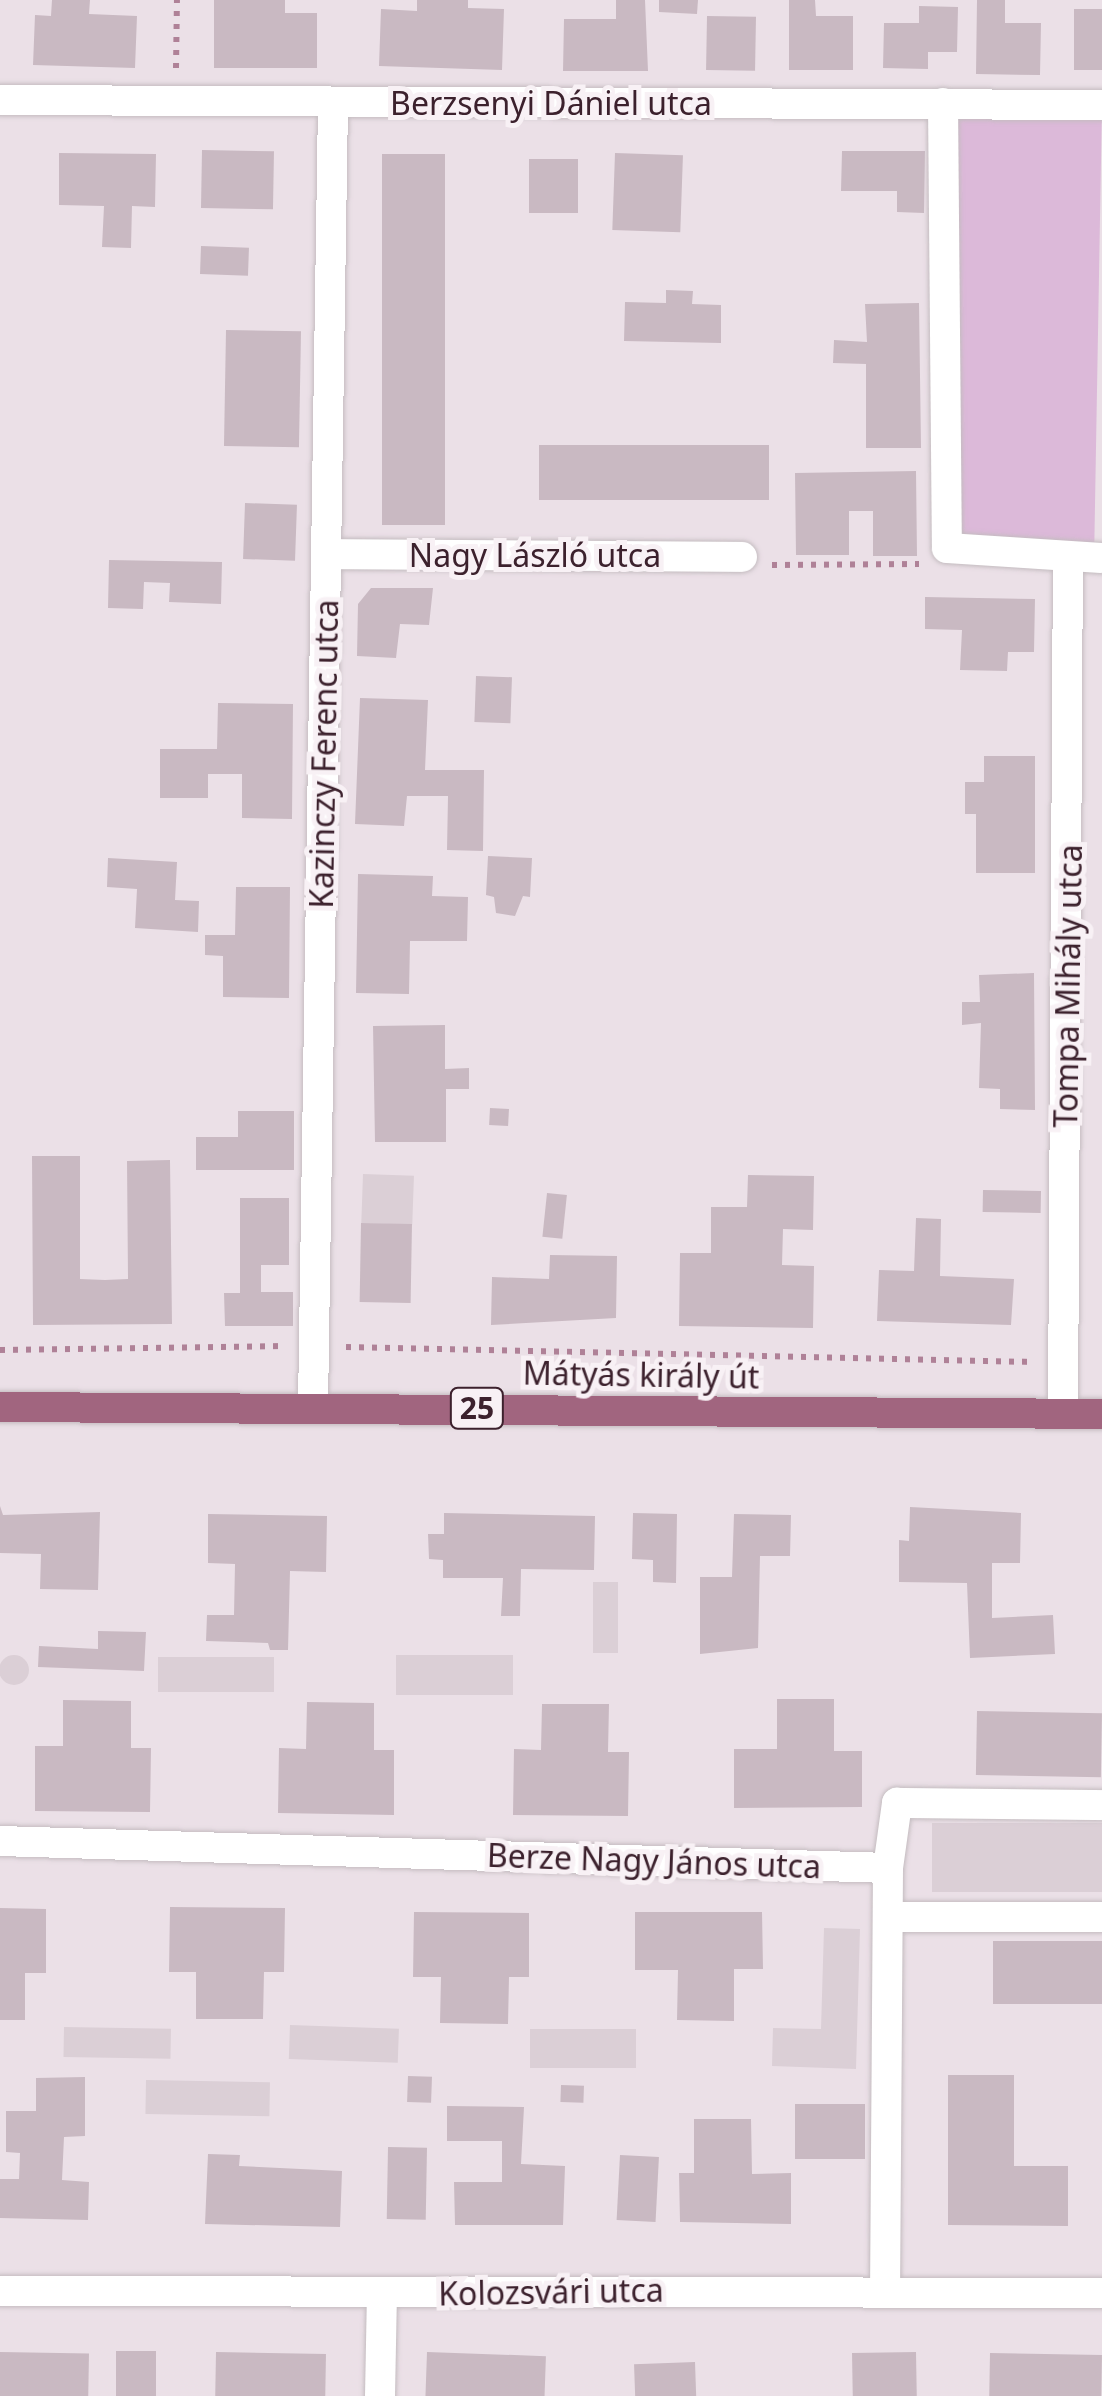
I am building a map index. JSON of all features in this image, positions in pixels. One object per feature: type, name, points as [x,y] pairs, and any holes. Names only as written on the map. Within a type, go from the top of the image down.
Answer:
[{"type":"main road","name":"Mátyás király út","points":[[0,1407],[1102,1414]]},
{"type":"street","name":"Berzsenyi Dániel utca","points":[[0,100],[1102,105]]},
{"type":"street","name":"Kazinczy Ferenc utca","points":[[313,1406],[333,102]]},
{"type":"street","points":[[943,103],[947,548],[1102,558]]},
{"type":"street","name":"Nagy László utca","points":[[328,554],[742,557]]},
{"type":"street","name":"Tompa Mihály utca","points":[[1062,1414],[1068,558]]},
{"type":"street","points":[[885,2288],[888,1868],[897,1803],[1102,1805]]},
{"type":"street","name":"Berze Nagy János utca","points":[[0,1841],[888,1868]]},
{"type":"street","points":[[888,1917],[1102,1917]]},
{"type":"street","name":"Kolozsvári utca","points":[[0,2291],[382,2293],[885,2288],[1102,2293]]},
{"type":"street","points":[[380,2396],[382,2293]]},
{"type":"path","points":[[176,100],[177,0]]},
{"type":"path","points":[[742,557],[764,564],[915,566],[947,548]]},
{"type":"path","points":[[0,1350],[314,1346],[1062,1362]]},
{"type":"shaded area","points":[[943,103],[1102,106],[1094,551],[935,548]]},
{"type":"shaded area","points":[[363,1174],[414,1176],[412,1225],[361,1223]]},
{"type":"shaded area","points":[[593,1582],[618,1582],[618,1653],[593,1653]]},
{"type":"shaded area","points":[[14,1655],[24,1660],[29,1670],[24,1680],[14,1685],[4,1680],[-1,1670],[4,1660]]},
{"type":"shaded area","points":[[396,1655],[513,1655],[513,1695],[396,1695]]},
{"type":"shaded area","points":[[158,1657],[274,1657],[274,1692],[158,1692]]},
{"type":"shaded area","points":[[932,1823],[1102,1823],[1102,1892],[932,1892]]},
{"type":"shaded area","points":[[824,1928],[860,1929],[856,2069],[772,2066],[773,2028],[821,2029]]},
{"type":"shaded area","points":[[290,2025],[399,2029],[398,2063],[289,2059]]},
{"type":"shaded area","points":[[64,2027],[171,2029],[170,2059],[63,2057]]},
{"type":"shaded area","points":[[530,2029],[636,2029],[636,2068],[530,2068]]},
{"type":"shaded area","points":[[146,2080],[270,2082],[269,2116],[145,2114]]},
{"type":"building","points":[[52,0],[90,0],[89,14],[137,16],[135,68],[33,65],[35,15],[51,16]]},
{"type":"building","points":[[214,0],[285,0],[285,13],[317,13],[317,68],[214,68]]},
{"type":"building","points":[[417,0],[468,0],[468,8],[504,9],[502,70],[379,66],[381,9],[417,11]]},
{"type":"building","points":[[616,0],[645,0],[648,71],[563,71],[564,19],[616,19]]},
{"type":"building","points":[[659,0],[698,0],[697,14],[659,12]]},
{"type":"building","points":[[789,0],[815,0],[816,16],[853,16],[853,70],[789,70]]},
{"type":"building","points":[[977,0],[1005,0],[1005,23],[1041,23],[1040,75],[976,74]]},
{"type":"building","points":[[919,6],[958,7],[957,52],[928,52],[928,69],[883,68],[884,23],[919,23]]},
{"type":"building","points":[[1074,9],[1102,9],[1102,70],[1074,70]]},
{"type":"building","points":[[707,16],[756,17],[755,71],[706,70]]},
{"type":"building","points":[[202,150],[274,151],[273,209],[201,208]]},
{"type":"building","points":[[842,151],[925,151],[924,213],[897,212],[897,191],[841,191]]},
{"type":"building","points":[[59,153],[156,154],[155,207],[132,206],[131,248],[102,247],[104,206],[59,205]]},
{"type":"building","points":[[615,153],[683,155],[680,232],[612,230]]},
{"type":"building","points":[[382,154],[445,154],[445,525],[382,525]]},
{"type":"building","points":[[529,159],[578,159],[578,213],[529,213]]},
{"type":"building","points":[[201,246],[249,248],[248,276],[200,274]]},
{"type":"building","points":[[666,290],[693,291],[692,304],[721,305],[721,343],[624,341],[625,302],[666,303]]},
{"type":"building","points":[[919,303],[921,448],[866,448],[866,364],[833,363],[834,340],[867,342],[865,304]]},
{"type":"building","points":[[226,330],[301,331],[299,447],[224,446]]},
{"type":"building","points":[[539,445],[769,445],[769,500],[539,500]]},
{"type":"building","points":[[916,471],[917,556],[873,556],[873,511],[849,511],[849,555],[796,555],[795,473]]},
{"type":"building","points":[[245,503],[297,505],[295,561],[243,559]]},
{"type":"building","points":[[109,560],[222,562],[221,604],[169,602],[170,583],[144,582],[143,609],[108,608]]},
{"type":"building","points":[[371,588],[433,588],[429,625],[400,624],[396,658],[357,656],[358,604]]},
{"type":"building","points":[[925,597],[1035,599],[1034,652],[1008,652],[1007,671],[960,670],[962,630],[925,629]]},
{"type":"building","points":[[476,676],[512,677],[510,723],[474,722]]},
{"type":"building","points":[[360,698],[428,700],[425,770],[484,770],[483,851],[447,850],[448,796],[407,796],[404,826],[355,824]]},
{"type":"building","points":[[218,703],[293,704],[292,819],[242,818],[242,774],[208,774],[208,798],[160,798],[160,749],[217,749]]},
{"type":"building","points":[[984,756],[1035,756],[1035,873],[976,873],[976,814],[965,814],[965,782],[984,782]]},
{"type":"building","points":[[488,856],[532,858],[530,897],[523,896],[515,916],[496,913],[494,897],[486,895]]},
{"type":"building","points":[[108,858],[177,862],[175,900],[199,901],[198,932],[135,928],[137,889],[107,887]]},
{"type":"building","points":[[358,874],[433,876],[432,896],[468,897],[467,941],[410,941],[409,994],[356,993]]},
{"type":"building","points":[[236,887],[290,887],[289,998],[223,997],[223,956],[205,955],[205,935],[235,935]]},
{"type":"building","points":[[1034,973],[1035,1110],[1000,1109],[1000,1089],[979,1088],[981,1023],[962,1025],[962,1002],[980,1002],[979,975]]},
{"type":"building","points":[[445,1025],[445,1069],[469,1068],[469,1089],[446,1089],[446,1142],[375,1142],[373,1026]]},
{"type":"building","points":[[490,1108],[509,1109],[508,1126],[489,1125]]},
{"type":"building","points":[[238,1111],[294,1111],[294,1170],[196,1170],[196,1137],[238,1137]]},
{"type":"building","points":[[32,1156],[80,1156],[80,1279],[105,1280],[128,1279],[127,1161],[170,1160],[172,1324],[33,1325]]},
{"type":"building","points":[[748,1175],[814,1176],[813,1230],[783,1229],[782,1265],[814,1266],[813,1328],[679,1326],[680,1253],[711,1253],[711,1207],[747,1207]]},
{"type":"building","points":[[983,1190],[1041,1191],[1041,1213],[983,1212]]},
{"type":"building","points":[[547,1193],[567,1195],[562,1239],[542,1237]]},
{"type":"building","points":[[240,1198],[289,1198],[289,1265],[261,1265],[261,1292],[293,1292],[293,1326],[225,1326],[224,1293],[240,1293]]},
{"type":"building","points":[[916,1218],[941,1219],[940,1276],[1014,1279],[1011,1325],[877,1321],[879,1270],[914,1271]]},
{"type":"building","points":[[361,1223],[412,1224],[411,1303],[360,1302]]},
{"type":"building","points":[[550,1255],[617,1256],[616,1318],[491,1325],[492,1277],[549,1279]]},
{"type":"building","points":[[0,1506],[3,1515],[100,1512],[98,1590],[40,1589],[41,1554],[0,1553]]},
{"type":"building","points":[[910,1507],[1021,1513],[1020,1563],[992,1563],[992,1618],[1053,1615],[1055,1654],[970,1658],[967,1583],[899,1582],[899,1540],[909,1541]]},
{"type":"building","points":[[444,1513],[595,1516],[594,1570],[521,1569],[520,1616],[501,1616],[503,1578],[443,1578],[443,1560],[429,1559],[428,1534],[444,1534]]},
{"type":"building","points":[[633,1513],[677,1514],[676,1583],[653,1582],[653,1560],[632,1559]]},
{"type":"building","points":[[208,1514],[327,1516],[326,1572],[290,1571],[288,1650],[270,1650],[268,1643],[206,1641],[207,1615],[234,1615],[235,1564],[208,1563]]},
{"type":"building","points":[[734,1514],[791,1515],[790,1556],[760,1556],[758,1648],[700,1654],[700,1577],[732,1577]]},
{"type":"building","points":[[98,1631],[146,1632],[144,1671],[38,1667],[39,1646],[98,1649]]},
{"type":"building","points":[[777,1699],[834,1699],[834,1751],[862,1751],[862,1807],[734,1808],[734,1749],[777,1749]]},
{"type":"building","points":[[63,1700],[131,1701],[131,1748],[151,1748],[150,1812],[35,1811],[35,1746],[63,1746]]},
{"type":"building","points":[[307,1702],[374,1703],[374,1750],[394,1750],[394,1815],[278,1813],[279,1748],[306,1749]]},
{"type":"building","points":[[542,1704],[609,1704],[608,1752],[629,1752],[628,1816],[513,1815],[514,1749],[541,1750]]},
{"type":"building","points":[[977,1711],[1102,1713],[1101,1777],[976,1775]]},
{"type":"building","points":[[170,1907],[285,1908],[284,1972],[264,1972],[263,2019],[196,2019],[196,1972],[169,1972]]},
{"type":"building","points":[[0,1908],[46,1909],[46,1973],[25,1973],[25,2020],[0,2020]]},
{"type":"building","points":[[414,1912],[529,1913],[529,1977],[509,1977],[508,2024],[440,2023],[441,1977],[413,1977]]},
{"type":"building","points":[[635,1912],[762,1912],[763,1969],[734,1969],[734,2021],[677,2020],[678,1970],[635,1970]]},
{"type":"building","points":[[993,1941],[1102,1941],[1102,2004],[993,2004]]},
{"type":"building","points":[[948,2075],[1014,2075],[1014,2166],[1068,2166],[1068,2226],[948,2225]]},
{"type":"building","points":[[408,2076],[432,2077],[431,2103],[407,2102]]},
{"type":"building","points":[[85,2077],[85,2136],[64,2137],[62,2180],[89,2182],[88,2220],[0,2218],[0,2179],[19,2179],[20,2153],[6,2152],[6,2111],[36,2111],[36,2078]]},
{"type":"building","points":[[561,2085],[584,2086],[583,2103],[560,2102]]},
{"type":"building","points":[[795,2104],[865,2104],[865,2159],[795,2159]]},
{"type":"building","points":[[447,2106],[524,2107],[521,2164],[565,2166],[563,2225],[455,2225],[454,2182],[502,2182],[502,2141],[447,2141]]},
{"type":"building","points":[[694,2119],[751,2119],[752,2174],[791,2173],[791,2224],[680,2222],[679,2173],[694,2173]]},
{"type":"building","points":[[388,2147],[427,2148],[426,2220],[387,2219]]},
{"type":"building","points":[[208,2154],[240,2155],[239,2166],[342,2171],[340,2227],[205,2224]]},
{"type":"building","points":[[620,2155],[659,2157],[656,2222],[617,2220]]},
{"type":"building","points":[[116,2351],[156,2351],[156,2396],[116,2396]]},
{"type":"building","points":[[0,2352],[89,2354],[88,2396],[0,2396]]},
{"type":"building","points":[[216,2352],[326,2354],[325,2396],[215,2396]]},
{"type":"building","points":[[427,2352],[546,2356],[545,2396],[425,2396]]},
{"type":"building","points":[[916,2352],[917,2396],[853,2396],[852,2353]]},
{"type":"building","points":[[990,2353],[1102,2355],[1101,2396],[989,2396]]},
{"type":"building","points":[[695,2362],[696,2396],[635,2396],[634,2364]]}]
